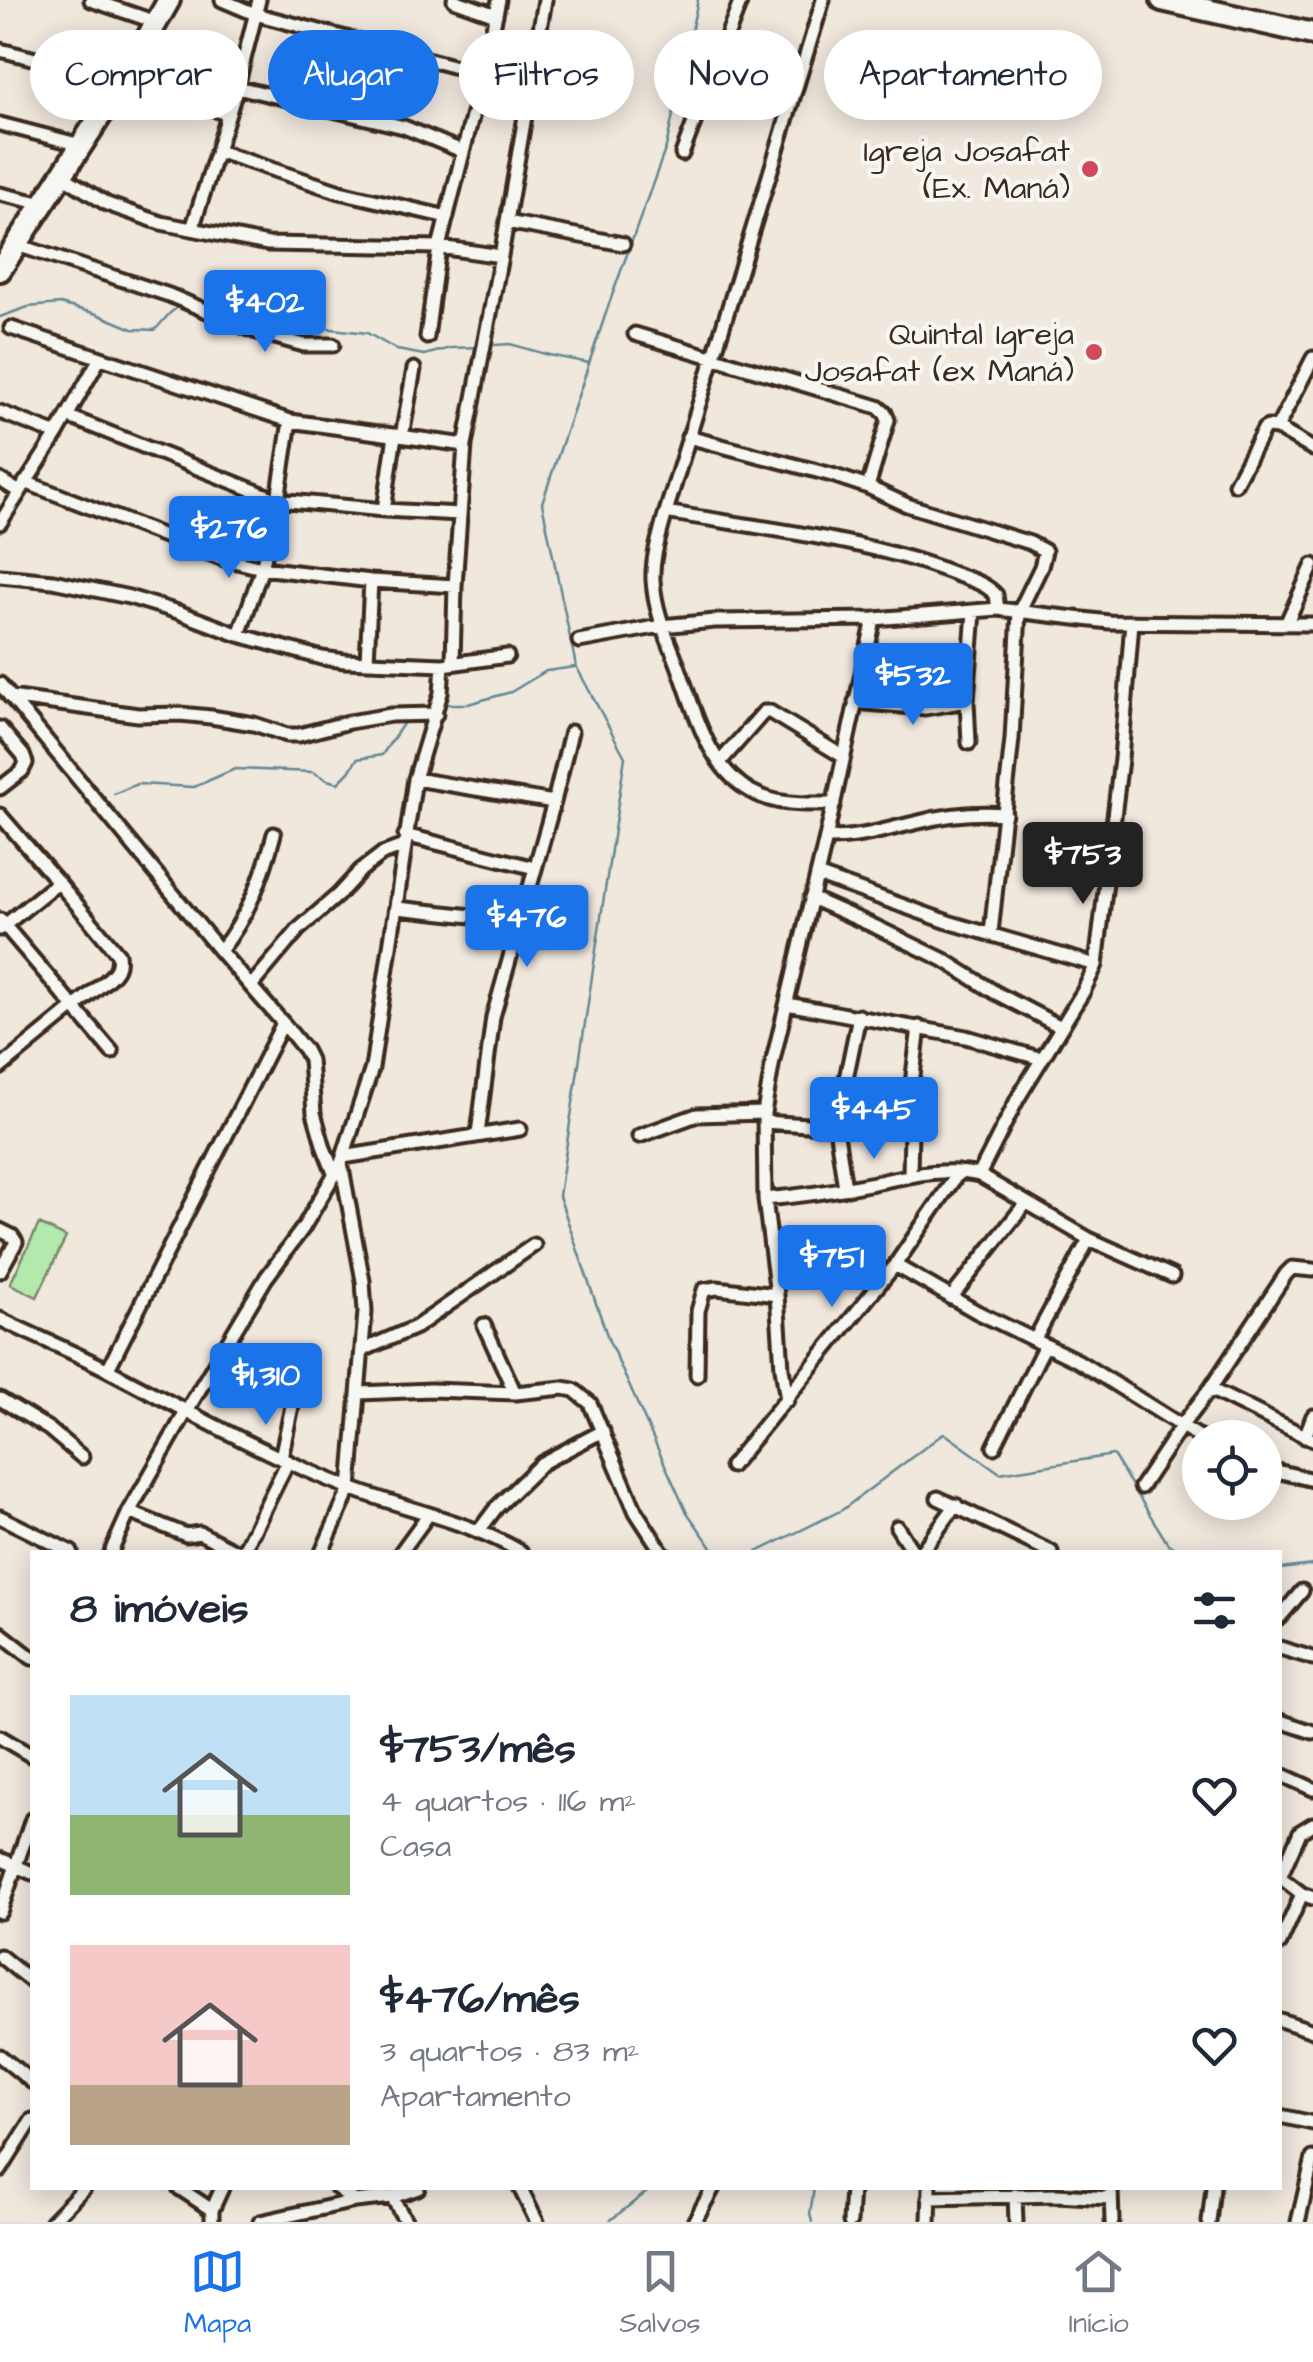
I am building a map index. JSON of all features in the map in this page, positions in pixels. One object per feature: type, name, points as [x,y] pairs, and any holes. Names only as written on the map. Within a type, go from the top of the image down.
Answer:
[{"type":"highway","points":[[154,18],[169,0]]},
{"type":"highway","points":[[154,18],[177,0]]},
{"type":"highway","points":[[1162,0],[1313,34]]},
{"type":"highway","points":[[1,268],[98,120]]},
{"type":"street","points":[[91,0],[154,18]]},
{"type":"street","points":[[222,0],[255,14],[459,68]]},
{"type":"street","points":[[248,44],[258,0]]},
{"type":"street","points":[[454,0],[496,15]]},
{"type":"street","points":[[493,30],[499,0]]},
{"type":"street","points":[[112,1550],[186,1412],[339,1164],[372,1068],[415,778],[448,664],[465,445],[545,0]]},
{"type":"street","points":[[682,154],[741,0]]},
{"type":"street","points":[[824,0],[688,436],[653,573],[661,626],[698,724],[731,777],[749,791],[784,804],[834,804]]},
{"type":"street","points":[[0,50],[30,55]]},
{"type":"street","points":[[248,90],[404,127],[462,151]]},
{"type":"street","points":[[192,229],[227,120]]},
{"type":"street","points":[[427,337],[439,247],[470,120]]},
{"type":"street","points":[[0,124],[81,146]]},
{"type":"street","points":[[217,151],[340,192],[446,217]]},
{"type":"street","points":[[61,175],[107,204],[160,223],[268,244],[439,247],[502,256]]},
{"type":"street","points":[[0,194],[44,204]]},
{"type":"street","points":[[507,222],[623,244]]},
{"type":"street","points":[[18,245],[169,295],[254,330],[304,345],[333,345]]},
{"type":"street","points":[[10,328],[290,421],[465,445]]},
{"type":"street","points":[[635,334],[878,407],[888,420],[868,488]]},
{"type":"street","points":[[0,522],[100,358]]},
{"type":"street","points":[[1277,428],[1313,358]]},
{"type":"street","points":[[384,510],[414,369]]},
{"type":"street","points":[[0,412],[57,434]]},
{"type":"street","points":[[67,416],[278,500],[460,514]]},
{"type":"street","points":[[239,635],[262,568],[290,421]]},
{"type":"street","points":[[1235,484],[1268,427],[1277,428],[1313,449]]},
{"type":"street","points":[[688,436],[832,475],[907,505],[1045,551],[1020,612],[1005,814],[991,933]]},
{"type":"street","points":[[0,480],[203,552],[262,568],[454,586]]},
{"type":"street","points":[[666,512],[919,560],[991,590],[996,594],[998,609]]},
{"type":"street","points":[[1286,622],[1313,565]]},
{"type":"street","points":[[0,576],[54,581],[129,597],[239,635],[322,658],[448,664],[507,656]]},
{"type":"street","points":[[367,661],[372,580]]},
{"type":"street","points":[[579,642],[661,626],[736,620],[874,619],[998,609],[1132,622],[1313,624]]},
{"type":"street","points":[[968,743],[974,612]]},
{"type":"street","points":[[787,1400],[765,1200],[764,1118],[773,1060],[874,619]]},
{"type":"street","points":[[979,1176],[1018,1098],[1096,965],[1122,759],[1132,622]]},
{"type":"street","points":[[0,684],[220,952],[283,1022],[310,1060],[314,1114],[324,1148],[339,1164],[365,1296],[350,1488],[323,1550]]},
{"type":"street","points":[[10,698],[138,715],[222,718],[287,735],[391,716],[436,714]]},
{"type":"street","points":[[856,702],[925,708],[968,700]]},
{"type":"street","points":[[720,762],[764,712],[844,756]]},
{"type":"street","points":[[0,728],[26,764],[0,788]]},
{"type":"street","points":[[478,1134],[489,1040],[571,732]]},
{"type":"street","points":[[415,778],[554,802]]},
{"type":"street","points":[[826,838],[848,839],[922,821],[1005,814]]},
{"type":"street","points":[[0,815],[118,954],[120,964],[114,974],[0,1068]]},
{"type":"street","points":[[220,952],[242,922],[274,834]]},
{"type":"street","points":[[251,986],[298,928],[361,870],[404,841],[535,868]]},
{"type":"street","points":[[817,875],[948,922],[1096,965]]},
{"type":"street","points":[[58,882],[1,925],[112,1052]]},
{"type":"street","points":[[811,898],[944,960],[996,993],[1062,1027]]},
{"type":"street","points":[[397,908],[519,921]]},
{"type":"street","points":[[787,1004],[919,1026],[1042,1059]]},
{"type":"street","points":[[845,1188],[836,1127],[859,1016]]},
{"type":"street","points":[[108,1370],[283,1022]]},
{"type":"street","points":[[910,1175],[912,1084],[919,1026]]},
{"type":"street","points":[[639,1136],[697,1115],[836,1127]]},
{"type":"street","points":[[339,1164],[478,1134],[520,1129]]},
{"type":"street","points":[[765,1200],[910,1175],[959,1172],[979,1176],[1089,1238],[1172,1276]]},
{"type":"street","points":[[731,1466],[895,1264],[959,1172]]},
{"type":"street","points":[[950,1298],[1026,1204]]},
{"type":"street","points":[[0,1230],[16,1242],[0,1271]]},
{"type":"street","points":[[994,1447],[1089,1238]]},
{"type":"street","points":[[363,1350],[432,1317],[534,1245]]},
{"type":"street","points":[[895,1264],[950,1298],[1078,1361],[1182,1424],[1141,1487]]},
{"type":"street","points":[[1185,1420],[1286,1274],[1292,1268],[1313,1270]]},
{"type":"street","points":[[696,1374],[698,1311],[704,1290],[778,1295]]},
{"type":"street","points":[[0,1336],[5,1321],[284,1459],[517,1550]]},
{"type":"street","points":[[484,1324],[515,1393]]},
{"type":"street","points":[[241,1550],[284,1459],[302,1360]]},
{"type":"street","points":[[1210,1389],[1309,1438],[1313,1416]]},
{"type":"street","points":[[360,1393],[574,1390],[590,1403],[636,1512],[661,1550]]},
{"type":"street","points":[[0,1399],[48,1429],[82,1457]]},
{"type":"street","points":[[478,1532],[542,1462],[602,1431]]},
{"type":"street","points":[[1282,1472],[1313,1480]]},
{"type":"street","points":[[938,1498],[1040,1550]]},
{"type":"street","points":[[919,1550],[956,1505]]},
{"type":"street","points":[[130,1512],[186,1534],[200,1533],[236,1550]]},
{"type":"street","points":[[402,1550],[428,1514]]},
{"type":"street","points":[[0,1517],[67,1550]]},
{"type":"street","points":[[897,1527],[915,1550]]},
{"type":"street","points":[[1282,1615],[1302,1590]]},
{"type":"street","points":[[0,1633],[30,1656]]},
{"type":"street","points":[[1282,1649],[1313,1658]]},
{"type":"street","points":[[1282,1722],[1313,1732]]},
{"type":"street","points":[[0,1737],[30,1755]]},
{"type":"street","points":[[1282,1775],[1310,1788],[1313,1772]]},
{"type":"street","points":[[1282,1872],[1300,1832],[1313,1824]]},
{"type":"street","points":[[0,1912],[30,1825]]},
{"type":"street","points":[[0,1859],[30,1871]]},
{"type":"street","points":[[1282,1878],[1308,1896],[1282,1940]]},
{"type":"street","points":[[0,1956],[30,1980]]},
{"type":"street","points":[[1282,2021],[1313,2031]]},
{"type":"street","points":[[0,2056],[30,2080]]},
{"type":"street","points":[[1282,2116],[1313,2123]]},
{"type":"street","points":[[0,2171],[30,2123]]},
{"type":"street","points":[[1298,2222],[1313,2158]]},
{"type":"street","points":[[52,2222],[82,2190]]},
{"type":"street","points":[[181,2190],[212,2216],[221,2190]]},
{"type":"street","points":[[340,2190],[354,2201]]},
{"type":"street","points":[[260,2222],[412,2190]]},
{"type":"street","points":[[521,2190],[537,2222]]},
{"type":"street","points":[[694,2222],[712,2190]]},
{"type":"street","points":[[850,2222],[852,2190]]},
{"type":"street","points":[[1210,2222],[1213,2190]]},
{"type":"street","points":[[928,2222],[929,2192],[1110,2192],[1112,2222]]},
{"type":"street","points":[[1015,2195],[1016,2222]]},
{"type":"street","points":[[392,2197],[406,2222]]},
{"type":"green space","points":[[39,1224],[66,1237],[37,1297],[10,1284]]},
{"type":"waterway","points":[[698,0],[666,147],[542,503],[576,666],[625,757],[559,1196],[609,1341],[686,1511],[714,1550]]},
{"type":"waterway","points":[[198,301],[241,305],[332,329],[367,333],[397,350],[424,355],[451,348],[479,347]]},
{"type":"waterway","points":[[0,317],[28,307],[60,304],[133,329],[155,330],[182,304]]},
{"type":"waterway","points":[[494,345],[510,344],[589,363]]},
{"type":"waterway","points":[[440,704],[468,704],[511,692],[546,671],[575,667]]},
{"type":"waterway","points":[[417,710],[432,705]]},
{"type":"waterway","points":[[114,794],[137,784],[194,787],[235,769],[313,772],[338,783],[357,759],[382,755],[407,718]]},
{"type":"waterway","points":[[761,1550],[842,1510],[944,1433],[1000,1473],[1113,1455],[1168,1544],[1178,1550]]},
{"type":"waterway","points":[[1282,1569],[1313,1565]]},
{"type":"waterway","points":[[608,2222],[649,2190]]},
{"type":"waterway","points":[[812,2222],[814,2190]]},
{"type":"place","name":"Igreja Josafat (Ex. Maná)","points":[[1090,169]]},
{"type":"place","name":"Quintal Igreja Josafat (ex Maná)","points":[[1094,352]]}]
